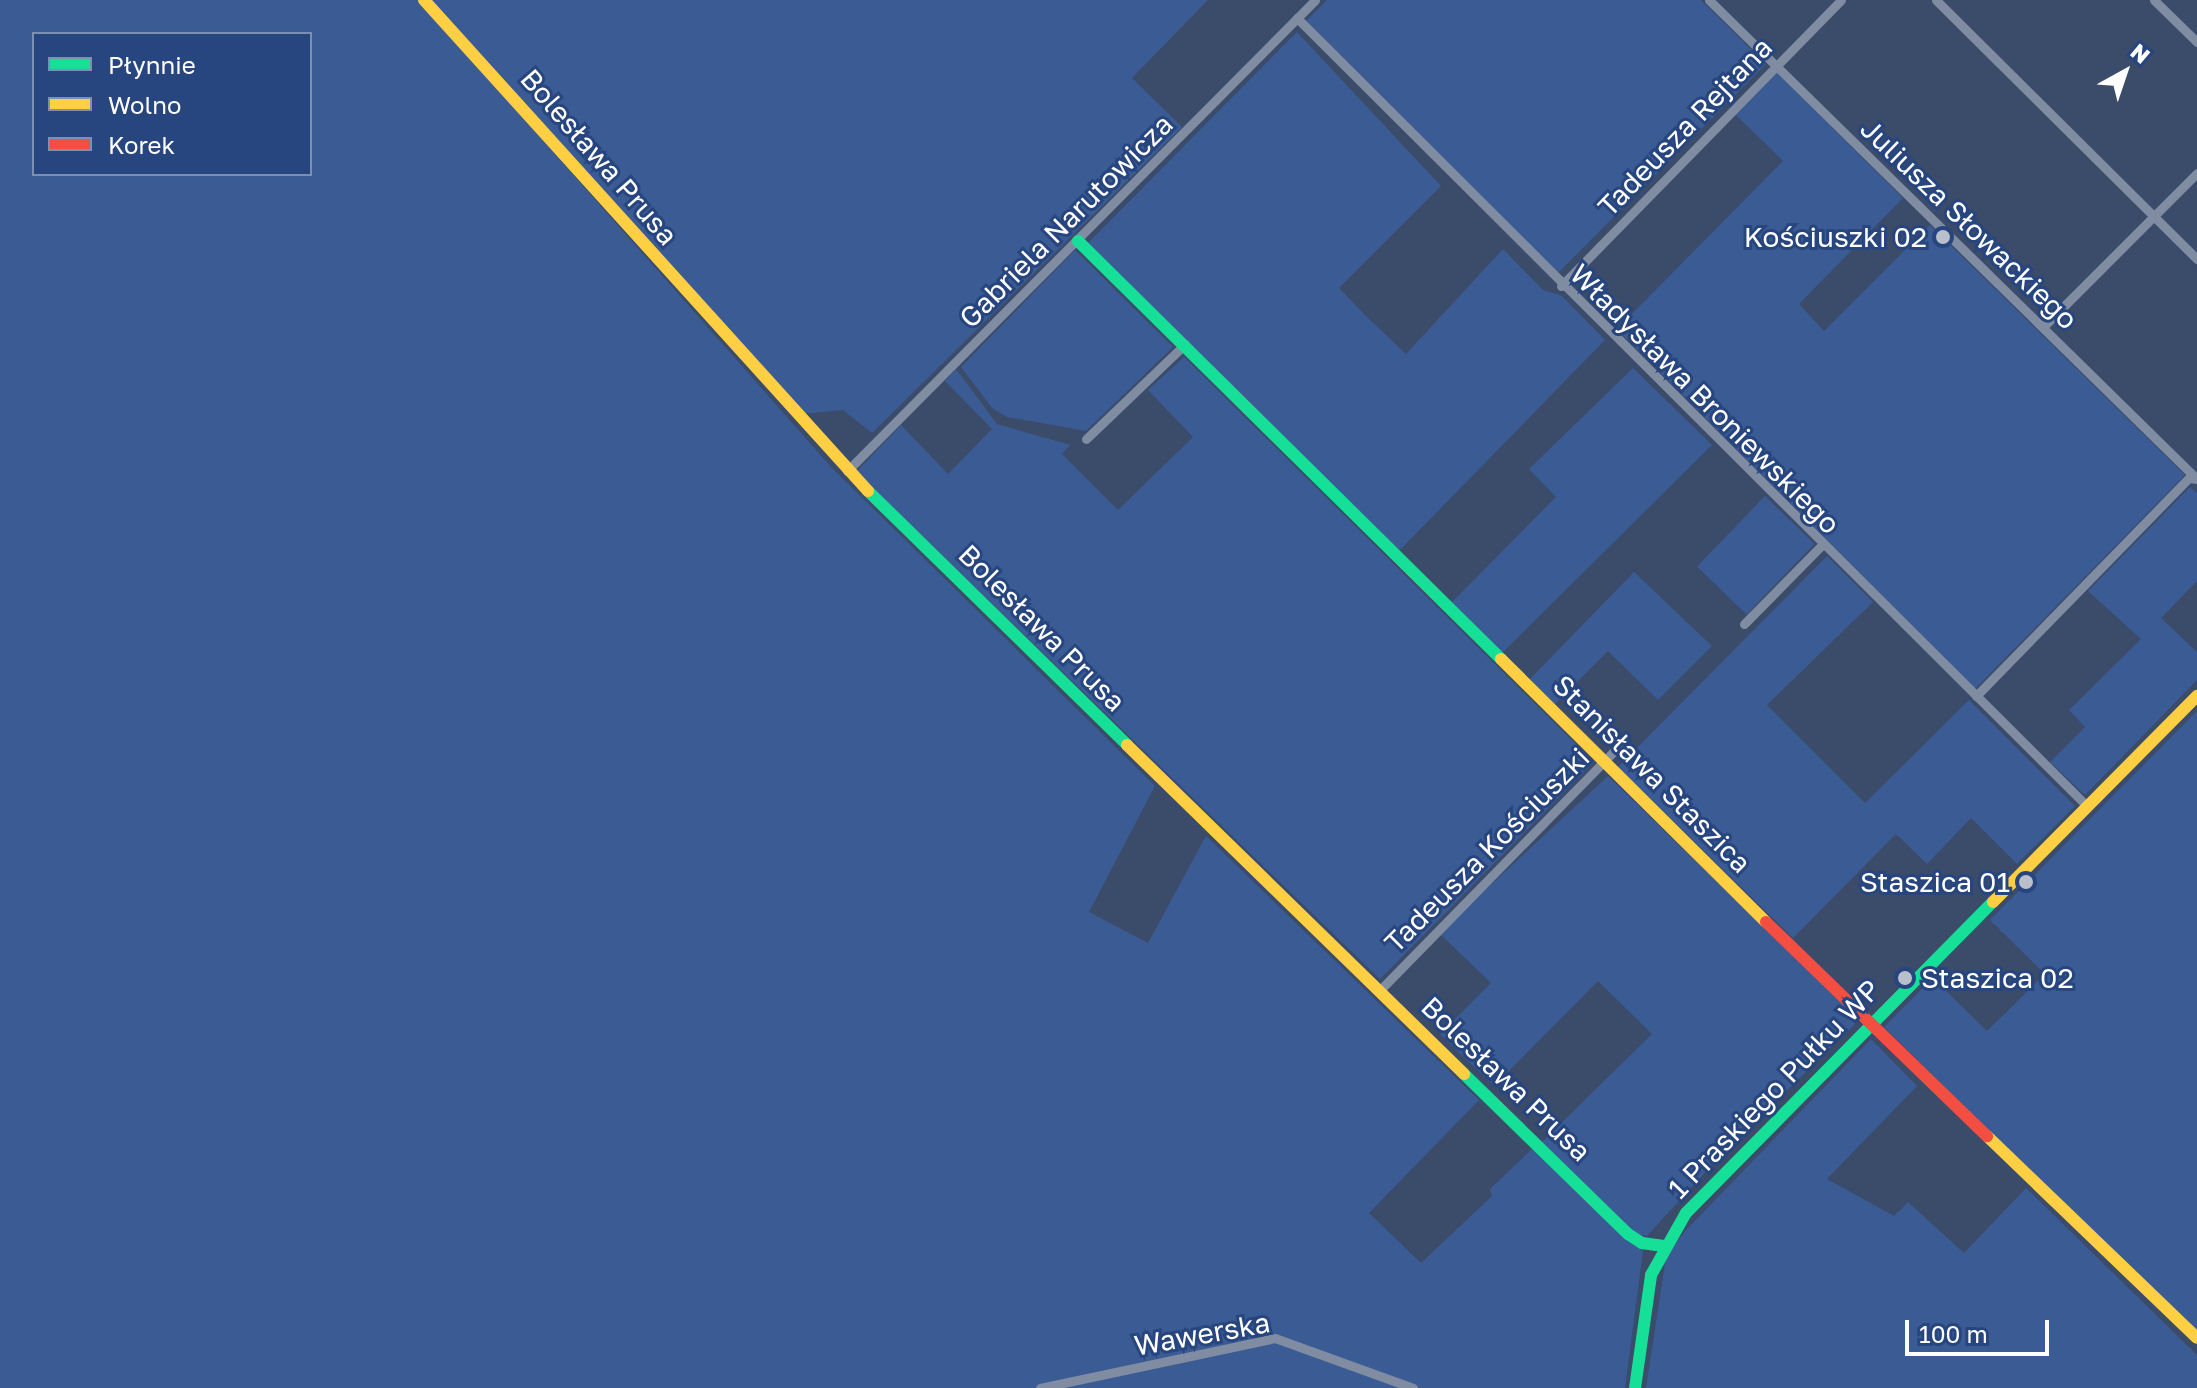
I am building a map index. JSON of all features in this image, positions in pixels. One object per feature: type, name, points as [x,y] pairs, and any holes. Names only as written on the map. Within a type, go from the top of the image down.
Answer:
[{"type":"street","name":"Bolesława Prusa","points":[[424,0],[847,471],[1381,989],[1628,1234],[1642,1243],[1664,1246]]},
{"type":"street","name":"Gabriela Narutowicza","points":[[847,471],[1315,0]]},
{"type":"street","name":"Juliusza Słowackiego","points":[[1709,0],[2197,479]]},
{"type":"street","name":"Tadeusza Rejtana","points":[[1561,286],[1841,0]]},
{"type":"street","points":[[1936,0],[2197,259]]},
{"type":"street","points":[[2154,0],[2197,42]]},
{"type":"street","name":"Władysława Broniewskiego","points":[[1297,18],[1821,546],[2088,807]]},
{"type":"street","points":[[2043,327],[2197,173]]},
{"type":"street","name":"Stanisława Staszica","points":[[1078,241],[1871,1025],[2197,1338]]},
{"type":"street","points":[[1086,439],[1185,344]]},
{"type":"street","points":[[1976,696],[2189,478],[2197,479]]},
{"type":"street","points":[[1744,624],[1821,546]]},
{"type":"street","name":"1 Praskiego Pułku WP","points":[[1635,1388],[1643,1310],[1664,1246],[1702,1196],[2197,696]]},
{"type":"street","name":"Tadeusza Kościuszki","points":[[1381,989],[1624,741]]},
{"type":"street","name":"Wawerska","points":[[1040,1388],[1275,1338],[1413,1388]]},
{"type":"shaded area","points":[[0,0],[419,0],[831,467],[1155,786],[1089,912],[1148,943],[1206,836],[1479,1100],[1369,1213],[1421,1263],[1492,1196],[1490,1189],[1534,1147],[1643,1251],[1625,1388],[0,1388]]},
{"type":"shaded area","points":[[430,0],[1208,0],[1132,78],[1182,127],[872,433],[843,410],[801,414]]},
{"type":"shaded area","points":[[1327,0],[1701,0],[1766,64],[1557,274],[1306,21]]},
{"type":"shaded area","points":[[1297,32],[1441,186],[1339,288],[1366,316],[1406,354],[1503,249],[1543,290],[1562,296],[1605,340],[1399,551],[1088,243]]},
{"type":"shaded area","points":[[1777,73],[1903,198],[1799,304],[1824,331],[1930,225],[2185,475],[1975,689],[1617,329],[1783,161],[1736,115]]},
{"type":"shaded area","points":[[1075,250],[1173,347],[1086,431],[1007,417],[992,408],[961,367]]},
{"type":"shaded area","points":[[1184,357],[1594,762],[1380,979],[856,472],[901,425],[948,474],[992,429],[945,381],[956,369],[997,424],[1070,445],[1062,454],[1118,510],[1193,437],[1148,390]]},
{"type":"shaded area","points":[[1633,368],[1712,445],[1502,653],[1451,603],[1556,497],[1529,469]]},
{"type":"shaded area","points":[[2190,487],[2197,493],[2197,581],[2161,618],[2197,652],[2197,680],[2085,795],[2050,762],[2085,727],[2069,710],[2141,639],[2088,591]]},
{"type":"shaded area","points":[[1765,496],[1815,544],[1747,614],[1697,566]]},
{"type":"shaded area","points":[[1827,556],[1873,602],[1767,705],[1865,803],[1969,700],[2075,806],[2017,864],[1971,818],[1927,864],[1896,834],[1793,938],[1618,767]]},
{"type":"shaded area","points":[[1634,572],[1712,646],[1658,700],[1608,651],[1554,705],[1529,680]]},
{"type":"shaded area","points":[[2197,711],[2197,1335],[1884,1027],[1933,978],[1987,1031],[2045,974],[1990,920]]},
{"type":"shaded area","points":[[1608,776],[1859,1020],[1722,1154],[1647,1236],[1635,1234],[1542,1142],[1652,1034],[1598,981],[1494,1086],[1440,1034],[1491,983],[1439,933]]},
{"type":"shaded area","points":[[1871,1039],[1917,1086],[1827,1179],[1894,1216],[1908,1202],[1964,1253],[2026,1188],[2197,1355],[2197,1388],[1646,1388],[1666,1257],[1685,1231]]},
{"type":"traffic: fast","points":[[1078,241],[1501,659]]},
{"type":"traffic: fast","points":[[868,491],[1127,745]]},
{"type":"traffic: fast","points":[[1635,1388],[1651,1275],[1686,1213],[1993,902]]},
{"type":"traffic: fast","points":[[1464,1074],[1628,1234],[1642,1243],[1664,1246]]},
{"type":"traffic: slow","points":[[424,0],[868,491]]},
{"type":"traffic: slow","points":[[1501,659],[1766,922]]},
{"type":"traffic: slow","points":[[1993,902],[2197,696]]},
{"type":"traffic: slow","points":[[1127,745],[1464,1074]]},
{"type":"traffic: slow","points":[[1987,1136],[2197,1338]]},
{"type":"traffic: jam","points":[[1766,922],[1987,1136]]},
{"type":"place","name":"Kościuszki 02","points":[[1943,237]]},
{"type":"place","name":"Staszica 01","points":[[2026,882]]},
{"type":"place","name":"Staszica 02","points":[[1905,978]]}]
